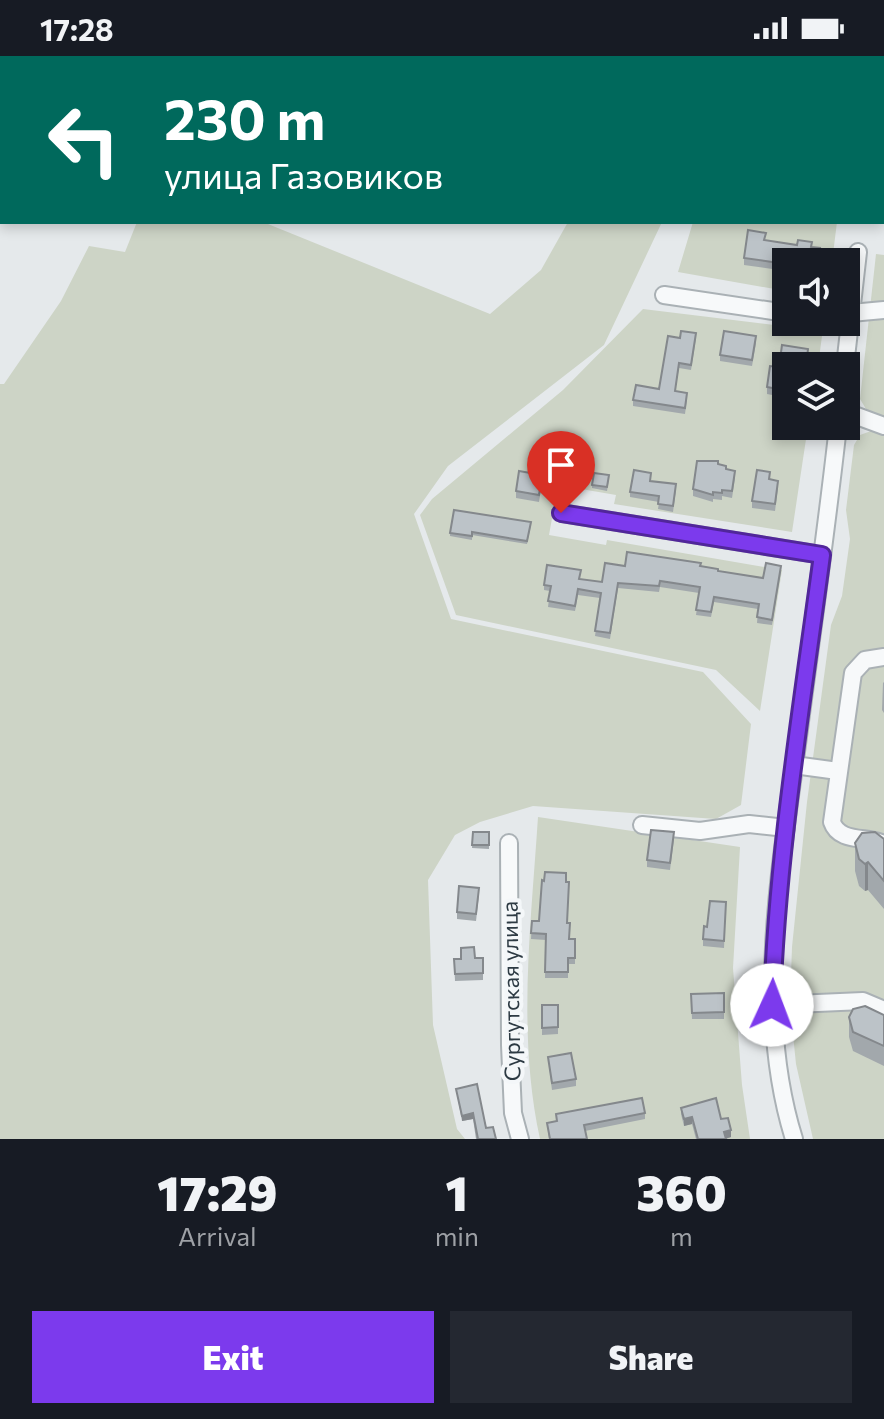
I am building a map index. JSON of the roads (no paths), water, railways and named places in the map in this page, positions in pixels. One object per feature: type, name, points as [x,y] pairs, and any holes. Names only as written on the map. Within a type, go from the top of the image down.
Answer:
[{"type":"street","points":[[664,295],[772,311]]},
{"type":"street","points":[[860,316],[884,310]]},
{"type":"street","points":[[860,417],[884,426]]},
{"type":"street","points":[[794,1139],[778,1067],[772,1005],[774,945],[786,828],[836,440]]},
{"type":"street","points":[[561,513],[822,555]]},
{"type":"street","points":[[884,657],[865,660],[853,673],[832,817],[835,830],[842,835],[884,844]]},
{"type":"street","points":[[794,765],[838,771]]},
{"type":"street","points":[[642,825],[700,831],[749,824],[786,828]]},
{"type":"street","name":"Сургутская улица","points":[[509,843],[510,1045],[513,1113],[520,1139]]},
{"type":"street","points":[[772,1005],[863,1001],[884,1010]]}]
